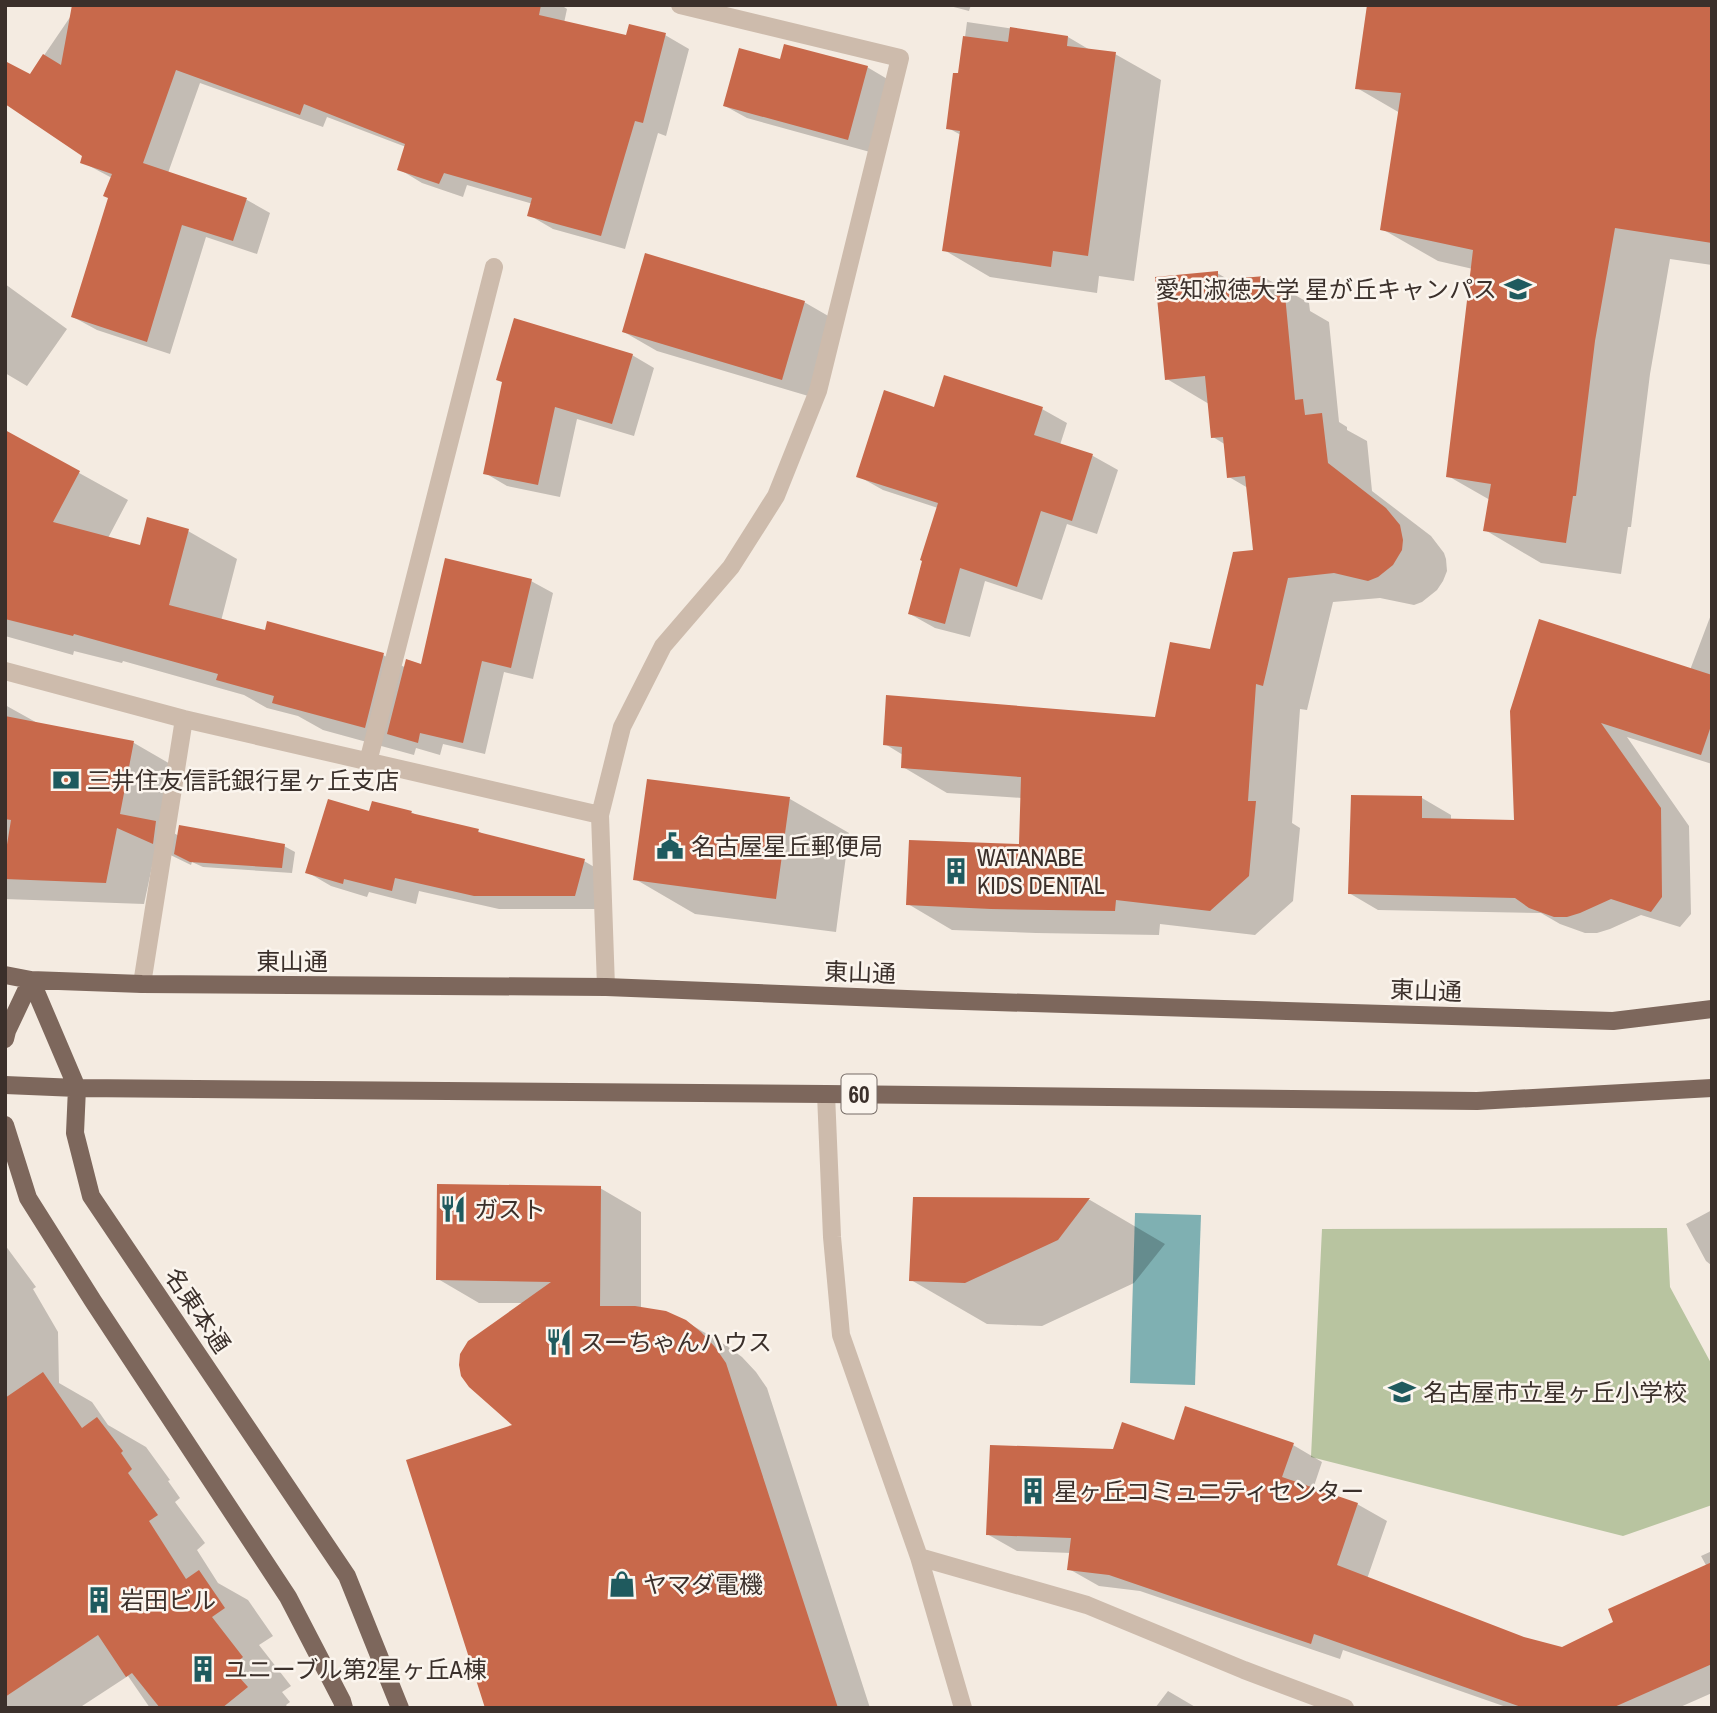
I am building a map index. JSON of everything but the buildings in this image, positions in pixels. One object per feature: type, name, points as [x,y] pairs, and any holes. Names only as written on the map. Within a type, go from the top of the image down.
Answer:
[{"type":"main road","name":"東山通","points":[[5,975],[31,980],[142,984],[606,987],[1613,1021],[1712,1009]]},
{"type":"main road","points":[[5,1040],[31,980]]},
{"type":"main road","name":"名東本通","points":[[31,980],[77,1088],[75,1133],[91,1196],[346,1576],[400,1708]]},
{"type":"main road","name":"60","points":[[5,1086],[1477,1101],[1712,1088]]},
{"type":"main road","points":[[5,1125],[28,1198],[288,1597],[344,1708]]},
{"type":"street","points":[[606,987],[600,815],[622,727],[663,646],[731,567],[776,496],[821,380],[900,58],[680,5]]},
{"type":"street","points":[[368,762],[494,267]]},
{"type":"street","points":[[5,671],[184,719],[600,815]]},
{"type":"street","points":[[142,984],[184,719]]},
{"type":"street","points":[[826,1094],[832,1237],[841,1335],[919,1558],[963,1708]]},
{"type":"street","points":[[919,1558],[1087,1605],[1244,1670],[1345,1708]]},
{"type":"green space","points":[[1667,1228],[1670,1287],[1712,1365],[1712,1505],[1623,1536],[1311,1457],[1322,1229]]},
{"type":"water","points":[[1135,1213],[1201,1215],[1195,1385],[1130,1383]]},
{"type":"place","name":"愛知淑徳大学 星が丘キャンパス","points":[[1518,289]]},
{"type":"place","name":"三井住友信託銀行星ヶ丘支店","points":[[66,780]]},
{"type":"place","name":"名古屋星丘郵便局","points":[[670,846]]},
{"type":"place","name":"WATANABE KIDS DENTAL","points":[[956,871]]},
{"type":"place","name":"ガスト","points":[[453,1209]]},
{"type":"place","name":"スーちゃんハウス","points":[[559,1342]]},
{"type":"place","name":"名古屋市立星ヶ丘小学校","points":[[1402,1392]]},
{"type":"place","name":"星ヶ丘コミュニティセンター","points":[[1033,1491]]},
{"type":"place","name":"ヤマダ電機","points":[[622,1584]]},
{"type":"place","name":"岩田ビル","points":[[99,1600]]},
{"type":"place","name":"ユニーブル第2星ヶ丘A棟","points":[[203,1669]]}]
